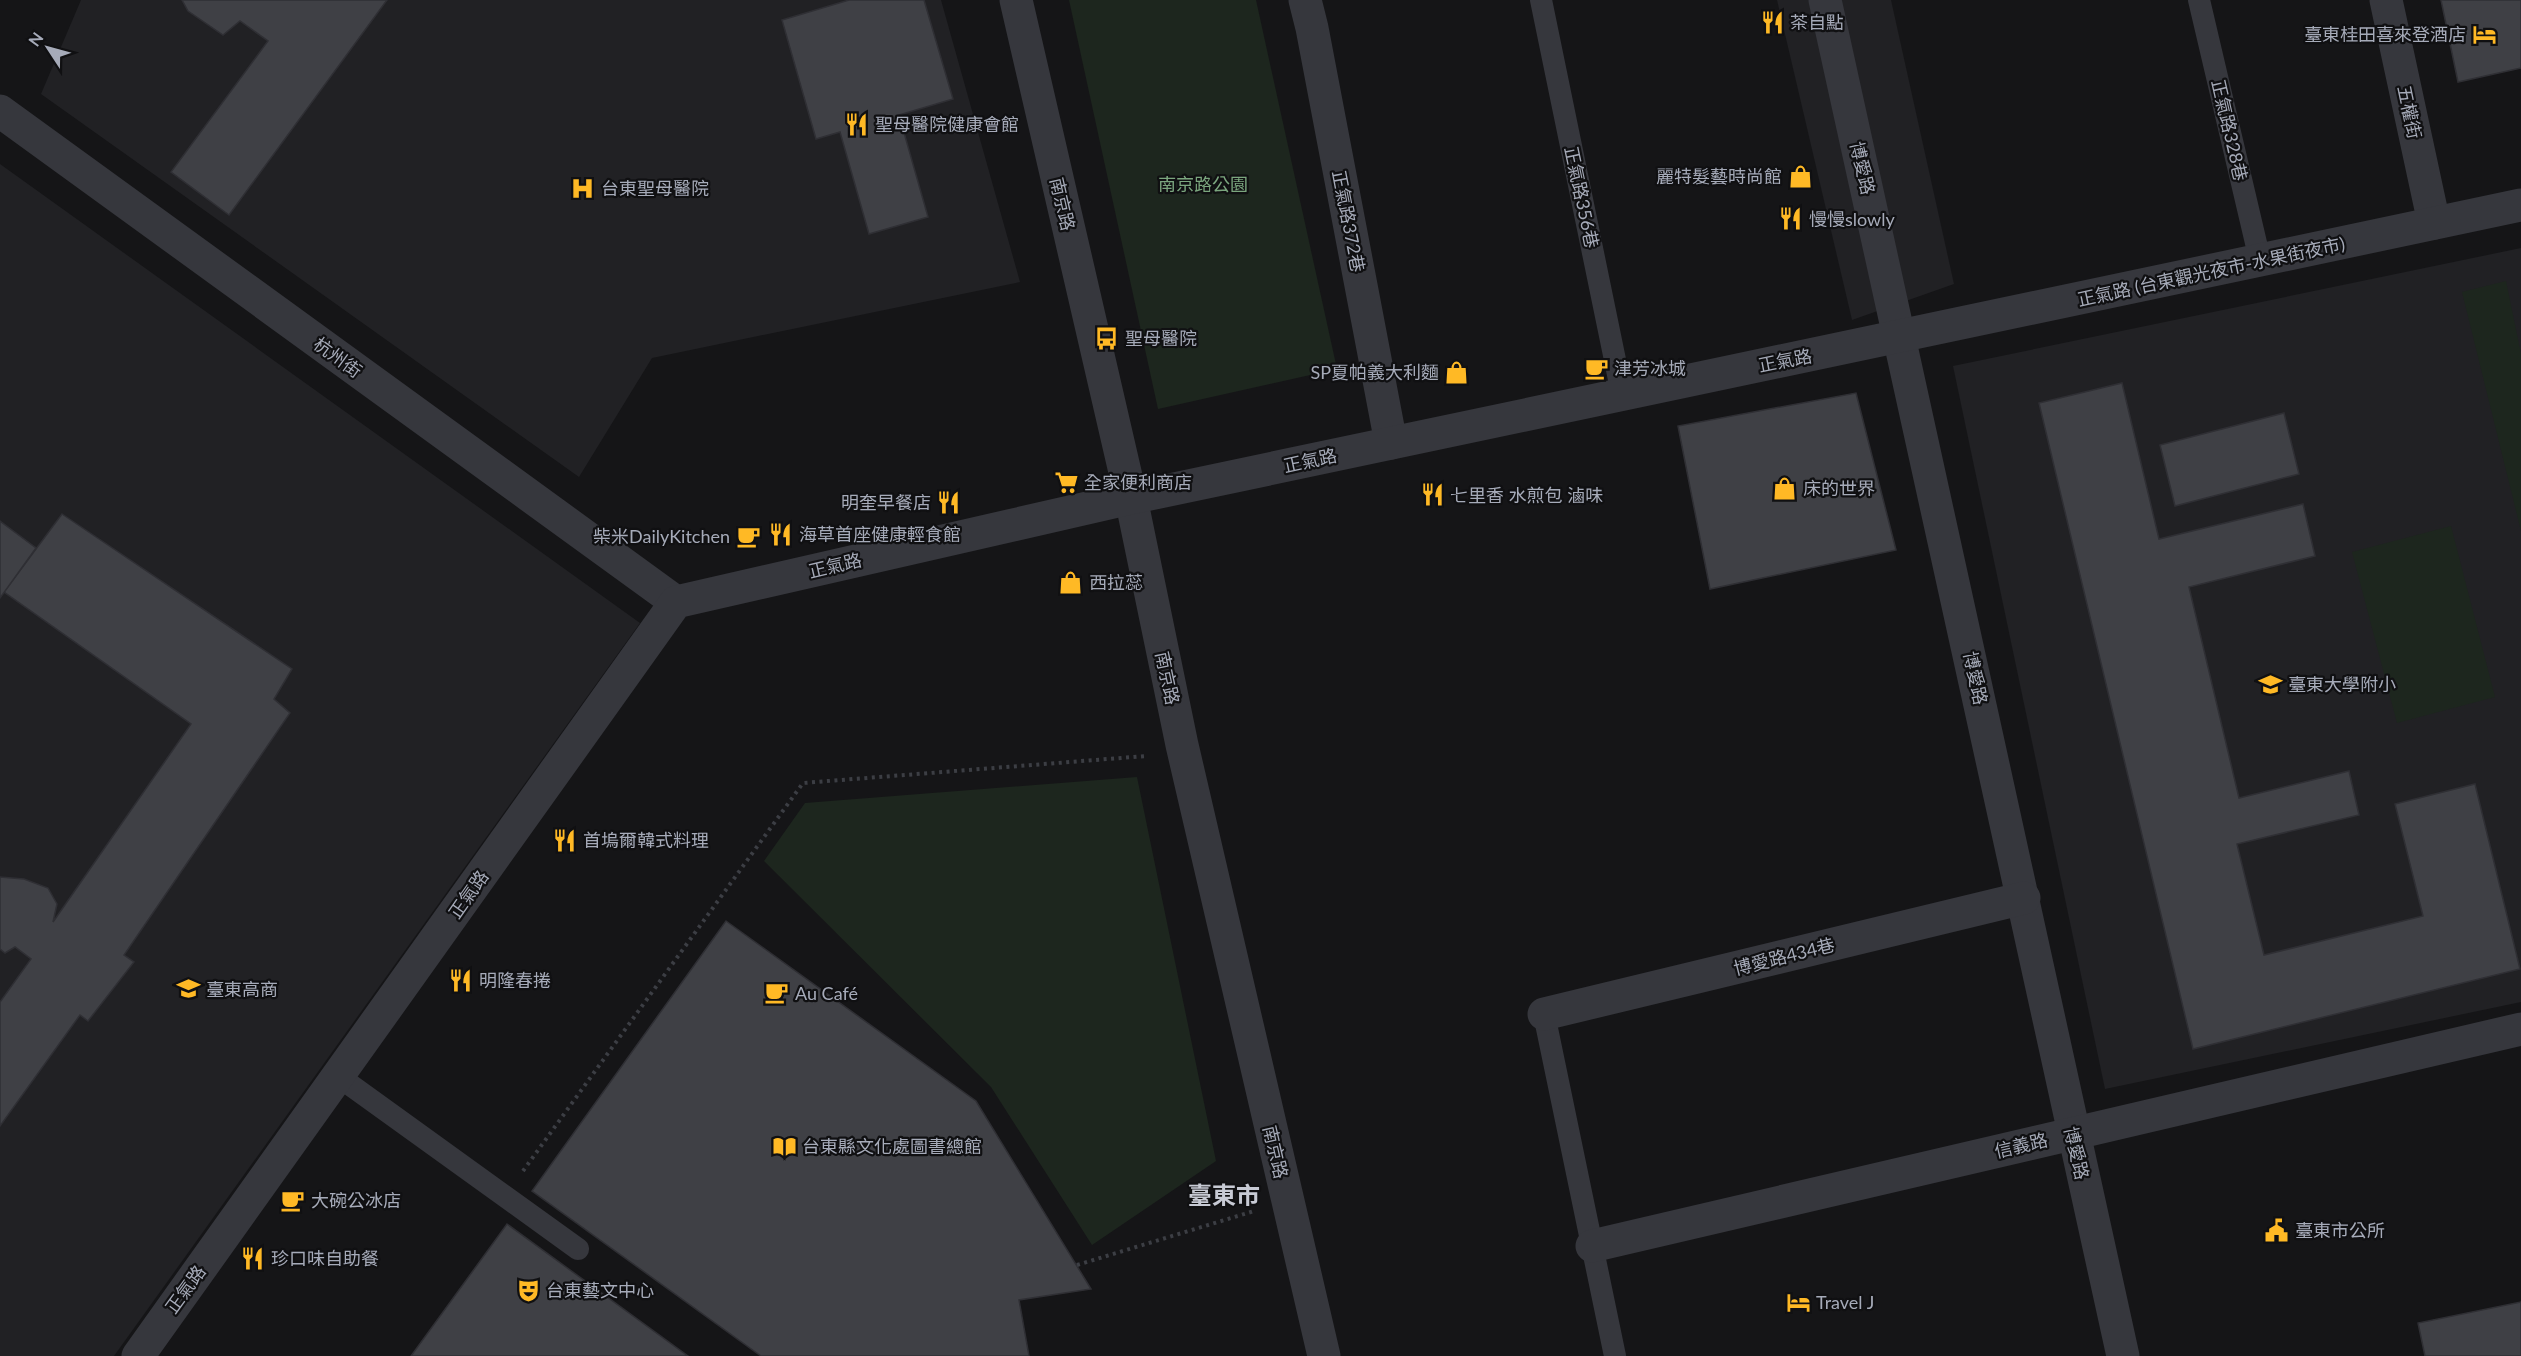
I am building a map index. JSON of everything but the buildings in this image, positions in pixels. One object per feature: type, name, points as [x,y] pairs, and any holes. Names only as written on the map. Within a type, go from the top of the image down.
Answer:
[{"type":"street","name":"南京路","points":[[1016,0],[1131,498],[1182,745],[1324,1356]]},
{"type":"street","name":"正氣路372巷","points":[[1305,0],[1391,443]]},
{"type":"street","name":"博愛路","points":[[1825,0],[1901,337],[2123,1356]]},
{"type":"street","name":"五權街","points":[[2386,0],[2434,223]]},
{"type":"street","name":"杭州街","points":[[0,111],[676,602]]},
{"type":"street","name":"正氣路 (台東觀光夜市-水果街夜市)","points":[[1901,337],[2521,205]]},
{"type":"street","name":"正氣路","points":[[138,1356],[676,602],[1131,498],[1901,337]]},
{"type":"street","name":"博愛路434巷","points":[[1544,1014],[2024,898]]},
{"type":"street","name":"信義路","points":[[1592,1246],[2521,1029]]},
{"type":"lane","name":"正氣路356巷","points":[[1541,0],[1622,394]]},
{"type":"lane","name":"正氣路328巷","points":[[2199,0],[2260,260]]},
{"type":"lane","points":[[1544,1014],[1615,1356]]},
{"type":"lane","points":[[338,1076],[578,1250]]},
{"type":"path","points":[[504,1197],[803,783],[1156,755]]},
{"type":"path","points":[[1077,1265],[1259,1210]]},
{"type":"shaded area","name":"台東聖母醫院","points":[[81,0],[941,0],[1020,282],[652,358],[579,477],[41,94]]},
{"type":"shaded area","points":[[1777,0],[1891,0],[1954,284],[1852,320]]},
{"type":"shaded area","name":"臺東高商","points":[[0,164],[640,623],[114,1356],[0,1356]]},
{"type":"shaded area","name":"臺東大學附小","points":[[2521,248],[2521,1002],[2105,1089],[1953,366]]},
{"type":"green space","name":"南京路公園","points":[[1069,0],[1256,0],[1337,369],[1158,409]]},
{"type":"green space","points":[[2506,281],[2521,354],[2521,531],[2462,292]]},
{"type":"green space","points":[[2451,526],[2495,697],[2397,723],[2352,552]]},
{"type":"green space","points":[[1137,777],[1216,1161],[1092,1245],[991,1087],[764,861],[805,803]]},
{"type":"place","name":"茶自點","points":[[1772,22]]},
{"type":"place","name":"臺東桂田喜來登酒店","points":[[2484,34]]},
{"type":"place","name":"聖母醫院健康會館","points":[[857,124]]},
{"type":"place","name":"麗特髮藝時尚館","points":[[1800,176]]},
{"type":"place","name":"台東聖母醫院","points":[[583,188]]},
{"type":"place","name":"慢慢slowly","points":[[1791,219]]},
{"type":"place","name":"聖母醫院","points":[[1107,338]]},
{"type":"place","name":"津芳冰城","points":[[1596,368]]},
{"type":"place","name":"SP夏帕義大利麵","points":[[1457,372]]},
{"type":"place","name":"全家便利商店","points":[[1066,482]]},
{"type":"place","name":"床的世界","points":[[1785,488]]},
{"type":"place","name":"七里香 水煎包 滷味","points":[[1432,495]]},
{"type":"place","name":"明奎早餐店","points":[[949,502]]},
{"type":"place","name":"海草首座健康輕食館","points":[[781,534]]},
{"type":"place","name":"柴米DailyKitchen","points":[[748,536]]},
{"type":"place","name":"西拉蕊","points":[[1071,582]]},
{"type":"place","name":"臺東大學附小","points":[[2270,684]]},
{"type":"place","name":"首塢爾韓式料理","points":[[565,840]]},
{"type":"place","name":"明隆春捲","points":[[461,980]]},
{"type":"place","name":"臺東高商","points":[[188,989]]},
{"type":"place","name":"Au Café","points":[[777,993]]},
{"type":"place","name":"台東縣文化處圖書總館","points":[[784,1146]]},
{"type":"place","name":"大碗公冰店","points":[[293,1200]]},
{"type":"place","name":"臺東市公所","points":[[2277,1230]]},
{"type":"place","name":"珍口味自助餐","points":[[253,1258]]},
{"type":"place","name":"台東藝文中心","points":[[528,1290]]},
{"type":"place","name":"Travel J","points":[[1798,1302]]},
{"type":"district","name":"臺東市","points":[[1224,1194]]}]
